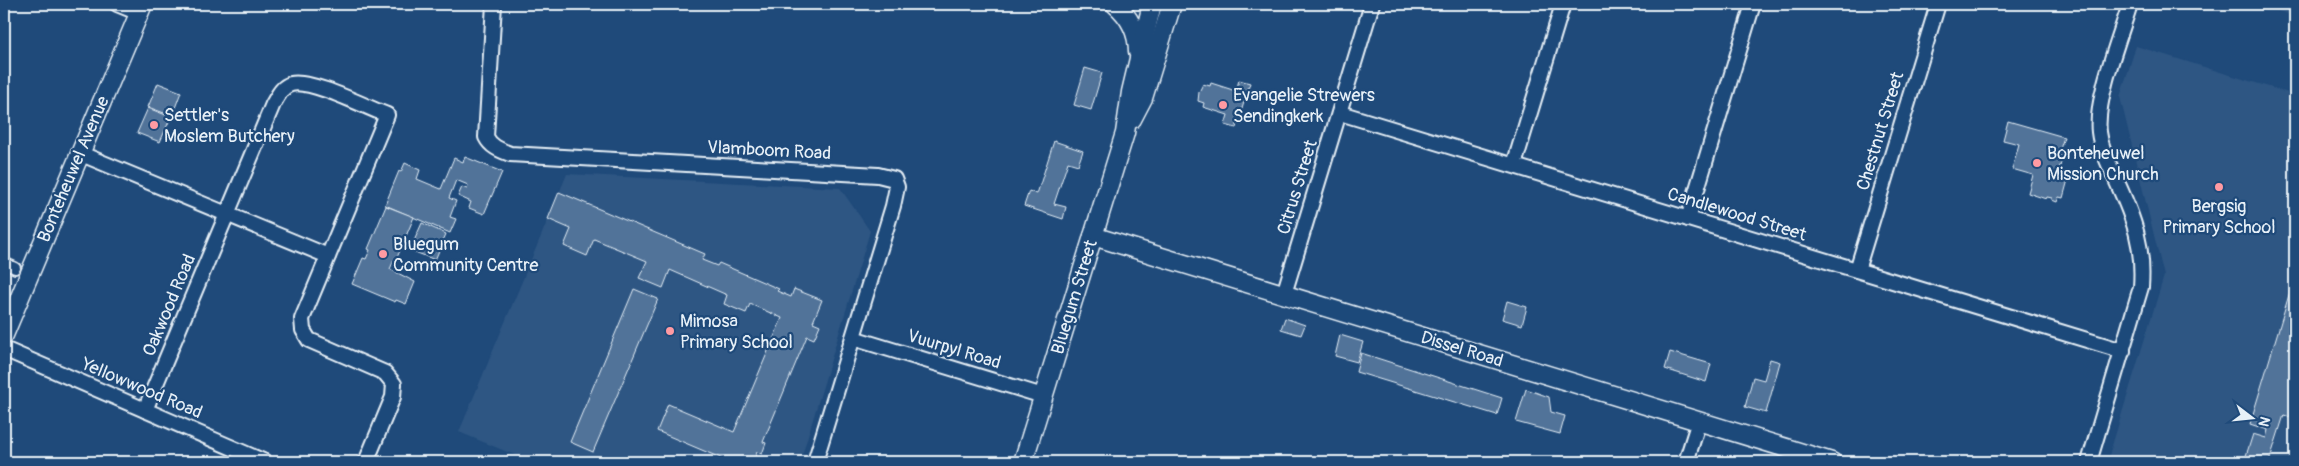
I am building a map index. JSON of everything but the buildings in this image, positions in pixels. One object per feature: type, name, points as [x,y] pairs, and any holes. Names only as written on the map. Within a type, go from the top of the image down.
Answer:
[{"type":"street","points":[[118,4],[141,8]]},
{"type":"street","name":"Vlamboom Road","points":[[494,4],[486,137],[496,149],[510,154],[878,175],[894,179],[897,187],[893,206],[815,462]]},
{"type":"street","points":[[1115,4],[1126,14],[1134,31],[1137,40],[1138,60]]},
{"type":"street","name":"Bluegum Street","points":[[1023,462],[1125,133],[1138,60],[1152,4]]},
{"type":"street","name":"Bluegum Street","points":[[1125,133],[1143,98],[1172,4]]},
{"type":"street","name":"Citrus Street","points":[[1284,294],[1372,4]]},
{"type":"street","points":[[1514,165],[1563,4]]},
{"type":"street","points":[[1688,219],[1753,4]]},
{"type":"street","name":"Chestnut Street","points":[[1857,270],[1938,4]]},
{"type":"street","points":[[2090,462],[2141,287],[2141,247],[2132,216],[2104,153],[2098,121],[2101,98],[2130,4]]},
{"type":"street","name":"Bonteheuwel Avenue","points":[[4,335],[141,8]]},
{"type":"street","name":"Oakwood Road","points":[[145,410],[281,90],[289,85],[311,84],[387,116],[328,256]]},
{"type":"street","name":"Candlewood Street","points":[[1340,113],[2123,351]]},
{"type":"street","points":[[79,153],[328,256],[304,314],[302,325],[305,335],[314,343],[385,373],[394,384],[393,397],[366,462]]},
{"type":"street","name":"Dissel Road","points":[[1093,236],[1832,462]]},
{"type":"street","points":[[4,263],[15,268]]},
{"type":"street","name":"Vuurpyl Road","points":[[853,338],[1043,396]]},
{"type":"street","name":"Yellowwood Road","points":[[4,349],[265,462]]},
{"type":"street","points":[[1686,462],[1699,421]]},
{"type":"shaded area","points":[[2255,4],[2295,4],[2295,16]]},
{"type":"shaded area","name":"Bergsig Primary School","points":[[2136,46],[2295,95],[2295,462],[2107,462],[2164,276],[2120,97]]},
{"type":"shaded area","name":"Mimosa Primary School","points":[[567,174],[840,188],[870,231],[800,462],[532,462],[459,432]]},
{"type":"place","name":"Evangelie Strewers Sendingkerk","points":[[1223,105]]},
{"type":"place","name":"Settler's Moslem Butchery","points":[[154,125]]},
{"type":"place","name":"Bonteheuwel Mission Church","points":[[2037,163]]},
{"type":"place","name":"Bergsig Primary School","points":[[2219,187]]},
{"type":"place","name":"Bluegum Community Centre","points":[[383,254]]},
{"type":"place","name":"Mimosa Primary School","points":[[670,331]]}]
